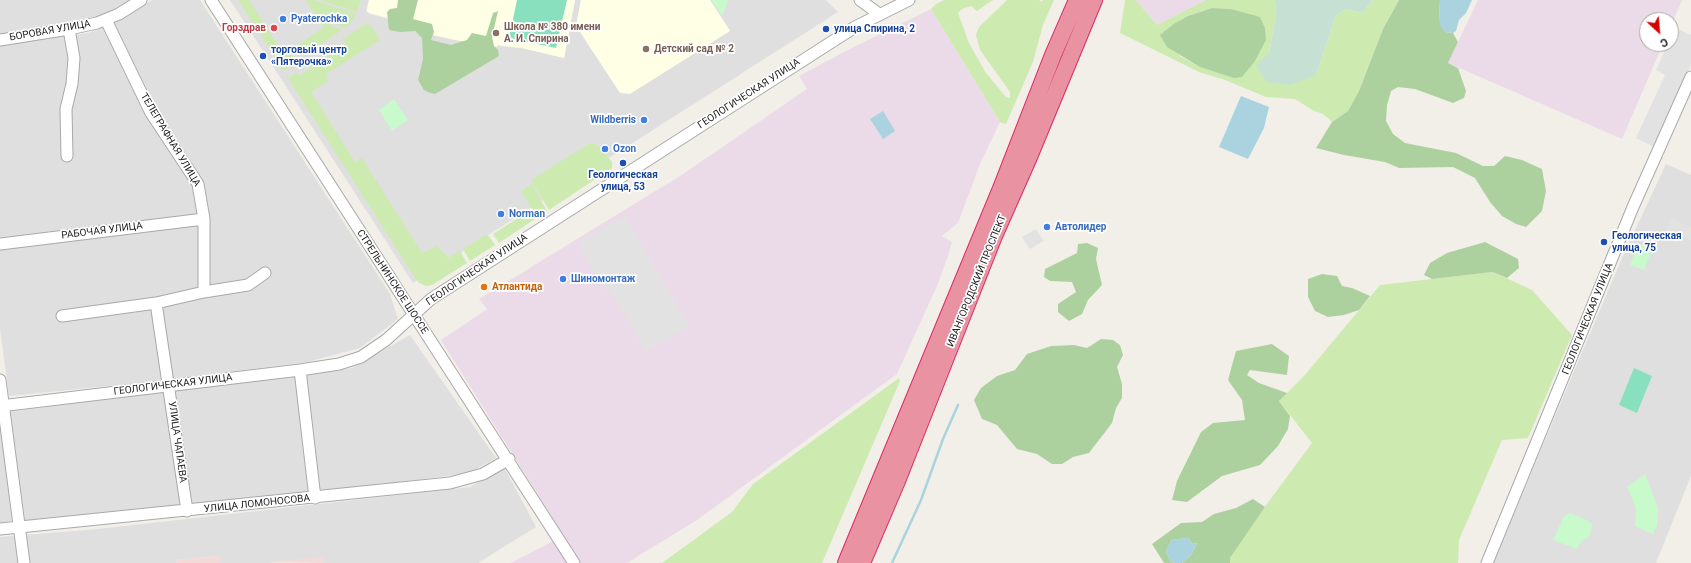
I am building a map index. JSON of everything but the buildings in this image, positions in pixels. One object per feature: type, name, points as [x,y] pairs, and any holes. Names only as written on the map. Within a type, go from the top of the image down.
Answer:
[{"type":"highway","name":"ИВАНГОРОДСКИЙ ПРОСПЕКТ","points":[[846,563],[1002,186],[1053,54],[1077,0]]},
{"type":"highway","name":"ИВАНГОРОДСКИЙ ПРОСПЕКТ","points":[[862,563],[891,496],[994,236],[1030,157],[1094,0]]},
{"type":"street","name":"БОРОВАЯ УЛИЦА","points":[[0,40],[70,29],[106,20],[141,0]]},
{"type":"street","name":"СТРЕЛЬНИНСКОЕ ШОССЕ","points":[[211,0],[414,315],[509,459],[574,563]]},
{"type":"street","points":[[860,0],[879,14]]},
{"type":"street","points":[[870,0],[879,14]]},
{"type":"street","name":"ГЕОЛОГИЧЕСКАЯ УЛИЦА","points":[[2,406],[300,370],[339,364],[361,357],[379,347],[431,299],[751,93],[879,14],[909,0]]},
{"type":"street","name":"ТЕЛЕГРАФНАЯ УЛИЦА","points":[[106,20],[151,113],[198,184],[204,219],[204,292]]},
{"type":"street","points":[[67,156],[66,109],[72,84],[74,58],[70,29]]},
{"type":"street","name":"ГЕОЛОГИЧЕСКАЯ УЛИЦА","points":[[1487,563],[1633,207],[1691,77]]},
{"type":"street","name":"РАБОЧАЯ УЛИЦА","points":[[0,244],[204,219]]},
{"type":"street","points":[[62,316],[156,303],[204,292],[248,285],[265,274]]},
{"type":"street","name":"УЛИЦА ЧАПАЕВА","points":[[156,303],[186,511]]},
{"type":"street","points":[[300,370],[316,498]]},
{"type":"street","points":[[0,380],[2,406],[24,563]]},
{"type":"street","name":"УЛИЦА ЛОМОНОСОВА","points":[[0,529],[316,498],[450,483],[483,474],[509,459]]},
{"type":"shaded area","points":[[0,0],[133,0],[123,7],[77,24],[0,35]]},
{"type":"shaded area","points":[[152,0],[200,0],[390,294],[398,319],[360,348],[307,362],[149,382],[9,396],[0,328],[0,45],[88,33],[114,24]]},
{"type":"shaded area","points":[[230,0],[369,0],[366,9],[369,14],[505,47],[522,48],[564,58],[575,0],[581,0],[576,26],[730,31],[710,0],[826,0],[838,12],[413,283]]},
{"type":"shaded area","name":"Школа № 380 имени А. И. Спирина","points":[[369,0],[575,0],[564,58],[522,48],[498,45],[497,47],[455,40],[391,26],[392,19],[367,12]]},
{"type":"shaded area","name":"Детский сад № 2","points":[[581,0],[710,0],[730,31],[630,94],[620,93],[576,26]]},
{"type":"shaded area","points":[[1136,0],[1206,0],[1157,25]]},
{"type":"shaded area","points":[[1275,0],[1373,0],[1362,13],[1346,9],[1336,15],[1316,75],[1291,85],[1267,82],[1256,65],[1269,53],[1276,17]]},
{"type":"shaded area","points":[[1478,0],[1682,0],[1677,12],[1639,12],[1639,52],[1660,52],[1622,139],[1448,63]]},
{"type":"shaded area","points":[[931,9],[1000,122],[980,164],[958,223],[942,236],[952,242],[948,256],[937,286],[897,374],[697,520],[627,563],[581,563],[441,340],[487,309],[479,299],[680,176],[807,89],[799,76]]},
{"type":"shaded area","points":[[1679,30],[1691,35],[1691,65],[1654,147],[1636,138],[1665,75],[1656,70],[1664,52],[1679,52]]},
{"type":"shaded area","points":[[1666,164],[1691,175],[1691,476],[1656,563],[1493,563],[1622,258]]},
{"type":"shaded area","points":[[625,216],[689,326],[646,351],[610,290],[606,291],[578,243]]},
{"type":"shaded area","points":[[1671,218],[1691,227],[1691,240],[1666,229]]},
{"type":"shaded area","points":[[1036,229],[1044,241],[1030,249],[1022,237]]},
{"type":"shaded area","points":[[410,335],[496,458],[469,473],[293,496],[25,521],[8,412],[352,368]]},
{"type":"shaded area","points":[[0,420],[12,521],[0,523]]},
{"type":"shaded area","points":[[504,467],[536,527],[478,563],[324,563],[323,558],[268,563],[220,563],[219,556],[176,560],[177,563],[0,563],[0,537],[98,529],[470,487]]},
{"type":"shaded area","points":[[553,541],[567,563],[511,563]]},
{"type":"shaded area","points":[[220,556],[220,563],[177,563],[176,560]]},
{"type":"shaded area","points":[[323,557],[324,563],[268,562]]},
{"type":"green space","points":[[238,0],[249,0],[283,53],[289,53],[291,56],[293,62],[291,66],[284,71]]},
{"type":"green space","points":[[306,0],[314,0],[356,14],[352,22],[345,28],[315,15]]},
{"type":"green space","points":[[320,0],[361,0],[357,12]]},
{"type":"green space","points":[[398,0],[418,0],[413,19],[432,24],[434,32],[431,40],[451,45],[467,40],[472,33],[486,36],[493,13],[498,11],[492,37],[494,46],[498,50],[499,56],[435,94],[424,90],[418,80],[423,59],[422,38],[415,31],[400,32],[389,30],[387,12],[390,9],[397,8]]},
{"type":"green space","points":[[517,0],[567,0],[556,48],[509,38]]},
{"type":"green space","points":[[711,0],[728,0],[722,16]]},
{"type":"green space","points":[[944,0],[993,0],[977,11],[971,6],[962,9],[958,13],[969,43],[986,73],[1006,97],[1010,98],[1010,92],[980,50],[976,35],[979,27],[1007,0],[1039,0],[1042,2],[1043,0],[1054,0],[1043,25],[1033,62],[1006,124],[1000,122],[931,9],[936,4]]},
{"type":"green space","points":[[1125,0],[1136,0],[1157,25],[1206,0],[1275,0],[1276,17],[1269,53],[1316,75],[1336,15],[1346,9],[1362,13],[1373,0],[1399,0],[1383,29],[1359,91],[1348,111],[1332,122],[1323,114],[1312,110],[1295,99],[1266,97],[1225,80],[1199,72],[1120,33]],"holes":[[[1212,8],[1231,9],[1260,18],[1265,28],[1217,72],[1200,67],[1180,56],[1161,36],[1175,23],[1188,16]]]},
{"type":"green space","points":[[1399,0],[1440,0],[1439,19],[1445,32],[1453,33],[1458,42],[1448,63],[1458,68],[1466,91],[1464,98],[1453,103],[1415,89],[1398,87],[1391,91],[1387,105],[1386,121],[1393,134],[1405,143],[1456,153],[1483,166],[1494,166],[1505,156],[1522,160],[1542,169],[1546,191],[1542,211],[1526,227],[1516,224],[1502,216],[1490,202],[1475,178],[1453,167],[1399,168],[1385,162],[1344,155],[1316,148],[1332,122],[1348,111],[1359,91],[1383,29]]},
{"type":"green space","points":[[1212,8],[1231,9],[1260,17],[1265,28],[1266,40],[1255,61],[1242,77],[1234,78],[1200,67],[1167,47],[1160,35],[1175,23],[1188,16]]},
{"type":"green space","points":[[318,19],[342,30],[308,53],[304,54],[298,49],[299,44],[324,27]]},
{"type":"green space","points":[[365,24],[371,25],[380,40],[326,74],[329,80],[311,92],[355,162],[362,158],[422,253],[437,246],[448,258],[460,251],[467,263],[432,285],[426,286],[419,283],[412,273],[288,78],[296,72],[299,76],[346,43],[343,39]]},
{"type":"green space","points":[[394,99],[408,120],[392,131],[379,110]]},
{"type":"green space","points":[[590,143],[598,145],[612,162],[612,168],[549,210],[531,180]]},
{"type":"green space","points":[[532,184],[547,211],[499,243],[493,234],[532,209],[521,191]]},
{"type":"green space","points":[[485,235],[489,236],[495,245],[470,261],[463,249]]},
{"type":"green space","points":[[1485,242],[1518,259],[1519,268],[1507,278],[1493,272],[1432,279],[1424,275],[1430,263],[1447,253]]},
{"type":"green space","points":[[1087,243],[1098,248],[1096,259],[1102,285],[1088,300],[1082,314],[1069,321],[1058,312],[1058,304],[1076,292],[1072,282],[1050,281],[1044,277],[1045,269],[1077,253],[1078,244]]},
{"type":"green space","points":[[1638,244],[1652,249],[1644,270],[1630,265]]},
{"type":"green space","points":[[1493,272],[1532,290],[1572,335],[1528,438],[1502,440],[1459,540],[1458,563],[1230,563],[1230,558],[1250,527],[1312,443],[1279,401],[1304,376],[1380,285]]},
{"type":"green space","points":[[1322,274],[1337,276],[1342,286],[1352,288],[1370,296],[1359,310],[1344,315],[1328,317],[1315,311],[1308,297],[1308,279]]},
{"type":"green space","points":[[1101,339],[1113,340],[1120,345],[1123,355],[1117,367],[1122,384],[1122,398],[1116,408],[1112,423],[1089,453],[1073,457],[1062,464],[1052,464],[1037,454],[1017,449],[997,425],[982,419],[974,400],[981,388],[997,376],[1015,370],[1027,354],[1051,346],[1074,345],[1087,348]]},
{"type":"green space","points":[[1272,344],[1289,356],[1287,375],[1250,370],[1247,375],[1259,383],[1287,393],[1279,401],[1290,416],[1288,429],[1278,446],[1260,465],[1222,476],[1187,502],[1172,500],[1177,481],[1201,432],[1213,423],[1245,420],[1242,400],[1228,380],[1236,351]]},
{"type":"green space","points":[[1634,368],[1652,376],[1637,413],[1619,405]]},
{"type":"green space","points":[[899,378],[900,381],[822,563],[662,563],[732,512],[753,484]]},
{"type":"green space","points":[[1645,474],[1658,508],[1657,525],[1653,534],[1635,526],[1636,508],[1627,487]]},
{"type":"green space","points":[[1253,499],[1265,507],[1230,558],[1230,563],[1182,563],[1191,555],[1197,543],[1192,543],[1188,538],[1172,540],[1166,551],[1170,561],[1175,563],[1164,563],[1152,544],[1181,523],[1202,522],[1214,514],[1236,508]]},
{"type":"green space","points":[[1570,513],[1589,521],[1592,525],[1589,537],[1581,541],[1577,549],[1553,540],[1564,516]]},
{"type":"water","points":[[1440,0],[1472,0],[1466,13],[1459,20],[1456,31],[1453,33],[1445,32],[1441,27],[1439,19]]},
{"type":"water","points":[[1241,96],[1269,107],[1264,128],[1248,159],[1219,147]]},
{"type":"water","points":[[883,111],[895,131],[883,139],[870,119]]},
{"type":"water","points":[[1188,538],[1192,543],[1197,543],[1191,555],[1182,563],[1170,561],[1166,551],[1172,540]]},
{"type":"waterway","points":[[892,563],[921,500],[943,439],[958,405]]},
{"type":"place","name":"Pyaterochka","points":[[283,19]]},
{"type":"place","name":"Горздрав","points":[[274,28]]},
{"type":"place","name":"улица Спирина, 2","points":[[826,29]]},
{"type":"place","name":"Школа № 380 имени А. И. Спирина","points":[[496,33]]},
{"type":"place","name":"Детский сад № 2","points":[[646,49]]},
{"type":"place","name":"торговый центр «Пятерочка»","points":[[263,56]]},
{"type":"place","name":"Wildberris","points":[[644,120]]},
{"type":"place","name":"Ozon","points":[[605,149]]},
{"type":"place","name":"Геологическая улица, 53","points":[[623,163]]},
{"type":"place","name":"Norman","points":[[501,214]]},
{"type":"place","name":"Автолидер","points":[[1047,227]]},
{"type":"place","name":"Геологическая улица, 75","points":[[1604,242]]},
{"type":"place","name":"Шиномонтаж","points":[[563,279]]},
{"type":"place","name":"Атлантида","points":[[484,287]]}]
